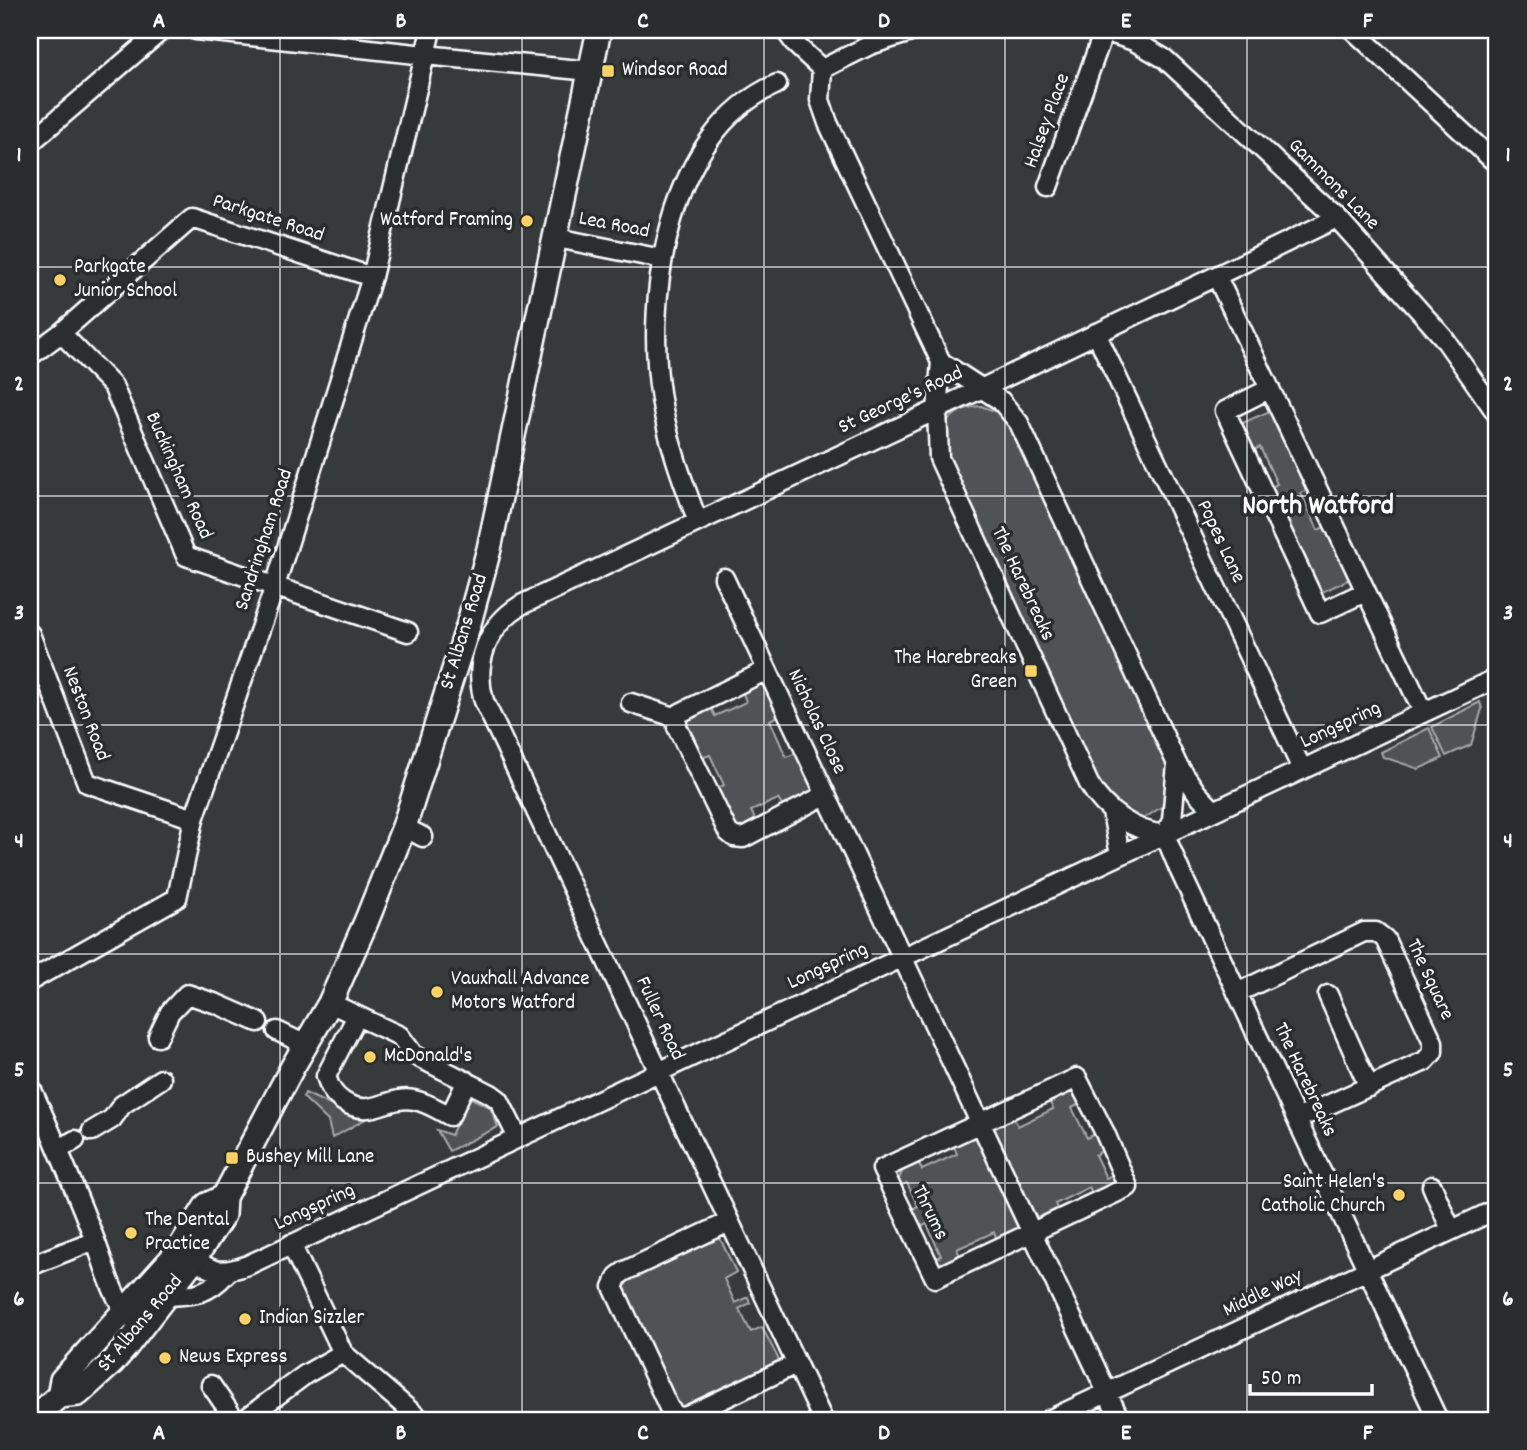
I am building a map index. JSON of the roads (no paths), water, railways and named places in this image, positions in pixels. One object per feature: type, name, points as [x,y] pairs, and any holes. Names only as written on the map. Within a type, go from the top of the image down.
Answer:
[{"type":"main road","name":"St Albans Road","points":[[60,1396],[62,1380],[125,1312],[187,1254],[223,1215],[223,1197],[330,1003],[414,832],[489,549],[599,30]]},
{"type":"main road","name":"St Albans Road","points":[[31,1420],[60,1396],[78,1394],[113,1363],[167,1296],[187,1254]]},
{"type":"street","points":[[30,143],[162,30]]},
{"type":"street","points":[[196,30],[590,71]]},
{"type":"street","name":"Sandringham Road","points":[[30,981],[177,898],[194,819],[275,586],[372,277],[431,30]]},
{"type":"street","points":[[785,30],[796,45],[822,69]]},
{"type":"street","points":[[822,69],[870,45],[917,30]]},
{"type":"street","name":"Gammons Lane","points":[[1102,30],[1134,35],[1166,59],[1336,218],[1443,337],[1497,414]]},
{"type":"street","name":"Halsey Place","points":[[1048,187],[1102,30]]},
{"type":"street","points":[[1353,30],[1497,163]]},
{"type":"street","points":[[822,69],[820,100],[828,123],[941,362],[1002,401],[1019,423],[1177,764],[1192,787],[1213,810]]},
{"type":"street","points":[[698,522],[675,457],[661,400],[657,332],[662,259],[680,193],[708,142],[745,103],[777,84]]},
{"type":"street","name":"Parkgate Road","points":[[30,356],[61,333],[192,218],[372,277]]},
{"type":"street","name":"St George's Road","points":[[491,633],[521,605],[937,410],[1336,218]]},
{"type":"street","name":"Lea Road","points":[[556,238],[662,259]]},
{"type":"street","points":[[1217,277],[1423,712]]},
{"type":"street","name":"Buckingham Road","points":[[61,333],[113,386],[186,556],[408,632]]},
{"type":"street","name":"Popes Lane","points":[[1096,333],[1302,769]]},
{"type":"street","name":"The Harebreaks","points":[[941,362],[937,410],[939,458],[1089,784],[1112,812],[1146,833],[1166,835],[1237,993],[1438,1420]]},
{"type":"street","points":[[1269,388],[1225,411],[1320,613],[1365,592]]},
{"type":"street","points":[[724,578],[767,670]]},
{"type":"street","name":"Fuller Road","points":[[491,633],[480,666],[484,701],[823,1420]]},
{"type":"street","name":"Neston Road","points":[[30,634],[87,783],[194,819]]},
{"type":"street","name":"Nicholas Close","points":[[825,795],[743,838],[734,837],[728,832],[677,727],[677,718],[680,713],[767,670],[903,958]]},
{"type":"street","name":"Longspring","points":[[167,1296],[191,1295],[212,1289],[227,1273],[659,1073],[1497,678]]},
{"type":"street","points":[[631,704],[677,718]]},
{"type":"street","points":[[1166,835],[1172,820],[1177,764]]},
{"type":"street","name":"The Harebreaks","points":[[1112,812],[1120,855]]},
{"type":"street","name":"The Square","points":[[1237,993],[1364,932],[1381,935],[1434,1048],[1425,1060],[1297,1119]]},
{"type":"street","points":[[903,958],[1120,1420]]},
{"type":"street","points":[[158,1037],[170,1012],[187,994],[258,1022]]},
{"type":"street","points":[[1328,995],[1369,1087]]},
{"type":"street","points":[[330,1003],[400,1036],[414,1055],[499,1100],[518,1138]]},
{"type":"street","points":[[356,1016],[326,1076],[332,1093],[341,1100],[363,1110],[392,1102],[414,1100],[450,1116],[467,1081]]},
{"type":"street","points":[[277,1031],[306,1045]]},
{"type":"street","name":"Thrums","points":[[1077,1078],[1128,1187],[1032,1233],[935,1278],[883,1169],[1077,1078]]},
{"type":"street","points":[[92,1131],[112,1119],[122,1105],[161,1079]]},
{"type":"street","points":[[30,1086],[34,1106],[67,1144],[110,1286],[125,1312],[140,1330]]},
{"type":"street","points":[[1432,1186],[1451,1230]]},
{"type":"street","name":"Middle Way","points":[[1049,1420],[1497,1209]]},
{"type":"street","points":[[729,1222],[625,1271],[615,1281],[614,1292],[671,1412],[680,1418],[796,1364]]},
{"type":"street","points":[[30,1266],[95,1240]]},
{"type":"street","points":[[291,1244],[344,1353],[415,1419]]},
{"type":"street","points":[[187,1254],[215,1271],[227,1273]]},
{"type":"street","points":[[244,1420],[306,1374],[344,1353]]},
{"type":"street","points":[[211,1385],[234,1420]]},
{"type":"place","name":"Windsor Road","points":[[608,71]]},
{"type":"place","name":"Watford Framing","points":[[527,221]]},
{"type":"place","name":"Parkgate Junior School","points":[[60,280]]},
{"type":"place","name":"The Harebreaks Green","points":[[1031,671]]},
{"type":"place","name":"Vauxhall Advance Motors Watford","points":[[437,992]]},
{"type":"place","name":"McDonald's","points":[[370,1057]]},
{"type":"place","name":"Bushey Mill Lane","points":[[232,1158]]},
{"type":"place","name":"Saint Helen's Catholic Church","points":[[1399,1195]]},
{"type":"place","name":"The Dental Practice","points":[[131,1233]]},
{"type":"place","name":"Indian Sizzler","points":[[245,1319]]},
{"type":"place","name":"News Express","points":[[165,1358]]},
{"type":"district","name":"North Watford","points":[[1318,508]]}]
